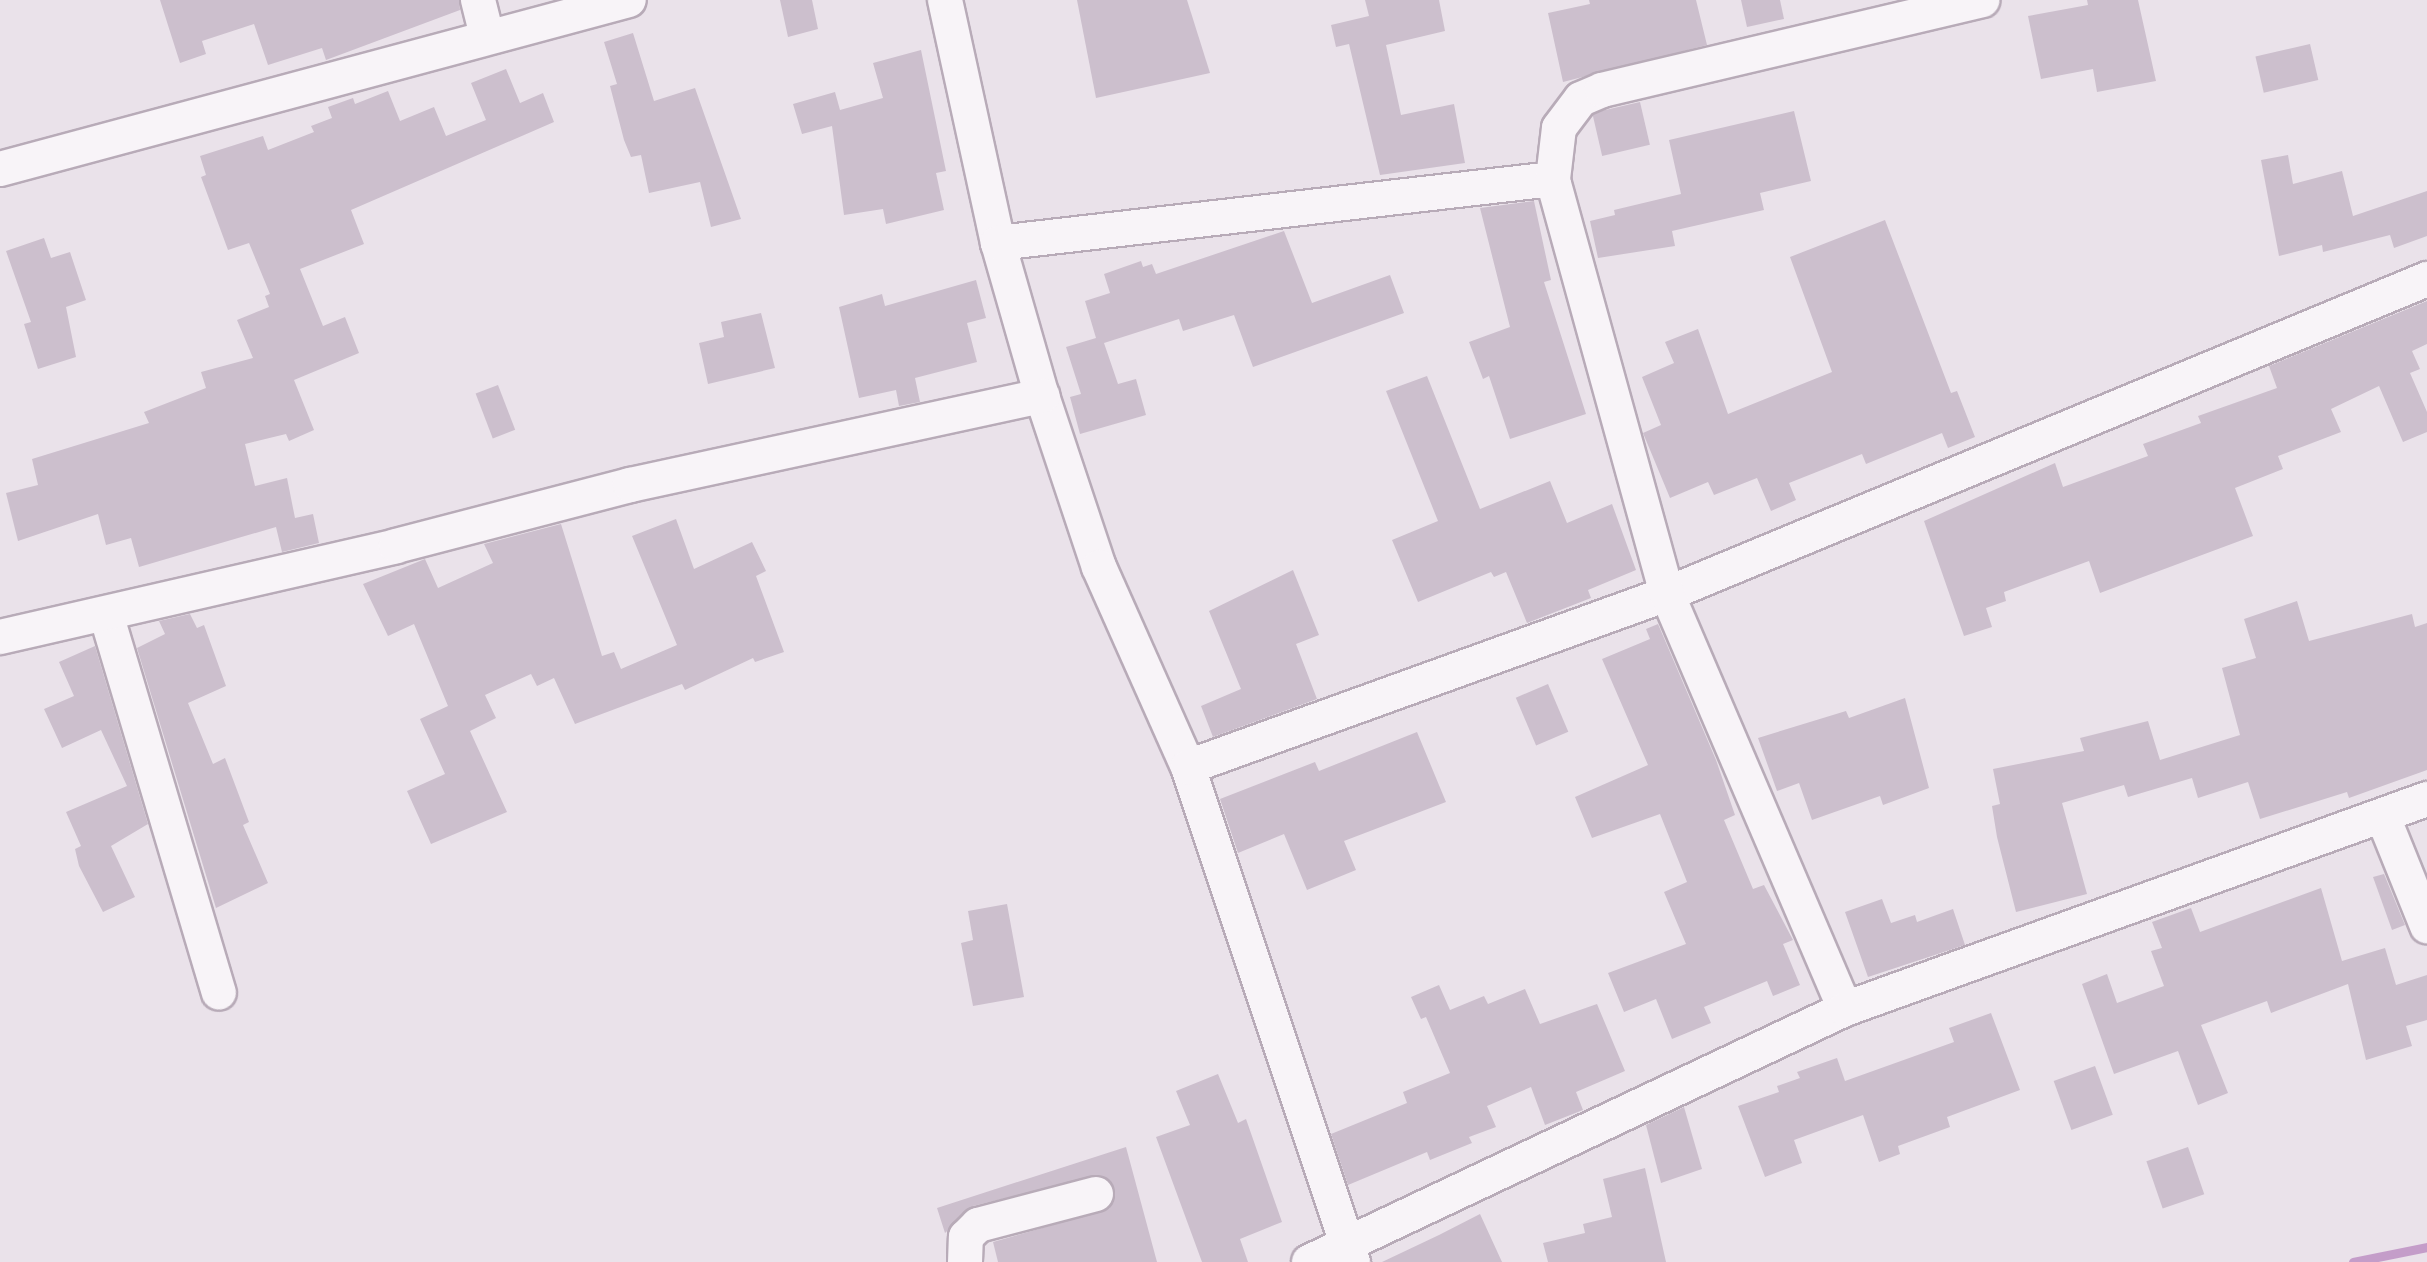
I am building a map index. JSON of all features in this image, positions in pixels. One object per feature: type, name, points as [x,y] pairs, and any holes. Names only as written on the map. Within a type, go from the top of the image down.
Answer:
[{"type":"street","points":[[478,0],[487,36]]},
{"type":"street","points":[[0,169],[629,0]]},
{"type":"street","points":[[945,0],[998,243],[1042,396],[1099,567],[1188,767],[1350,1254]]},
{"type":"street","points":[[1845,1009],[1667,594],[1553,179],[1559,128],[1581,99],[1602,90],[1982,0]]},
{"type":"street","points":[[998,243],[1553,179]]},
{"type":"street","points":[[1188,767],[1667,594],[2427,279]]},
{"type":"street","points":[[0,637],[106,614],[630,485],[1042,396]]},
{"type":"street","points":[[106,614],[219,993]]},
{"type":"street","points":[[1309,1262],[1350,1254],[1845,1009],[2427,799]]},
{"type":"street","points":[[2383,817],[2427,926]]},
{"type":"street","points":[[965,1262],[966,1237],[978,1225],[1096,1194]]},
{"type":"building","points":[[160,0],[459,0],[460,10],[326,60],[322,48],[268,65],[254,24],[202,41],[206,54],[180,63]]},
{"type":"building","points":[[780,0],[812,0],[818,29],[788,37]]},
{"type":"building","points":[[1077,0],[1187,0],[1210,73],[1096,98]]},
{"type":"building","points":[[1365,0],[1439,0],[1445,31],[1386,45],[1401,115],[1454,104],[1465,163],[1380,175],[1349,44],[1336,47],[1331,25],[1369,16]]},
{"type":"building","points":[[1589,0],[1696,0],[1707,45],[1563,82],[1548,13],[1590,4]]},
{"type":"building","points":[[1741,0],[1780,0],[1784,19],[1747,27]]},
{"type":"building","points":[[2087,0],[2138,0],[2156,81],[2097,92],[2093,69],[2041,79],[2028,16],[2088,5]]},
{"type":"building","points":[[633,33],[654,101],[695,88],[741,219],[711,227],[700,182],[649,193],[641,155],[631,157],[624,140],[610,86],[617,84],[604,42]]},
{"type":"building","points":[[2310,44],[2318,80],[2264,93],[2255,57]]},
{"type":"building","points":[[921,50],[946,171],[936,173],[944,210],[886,224],[883,209],[844,215],[832,126],[802,134],[793,104],[835,92],[840,110],[883,98],[873,63]]},
{"type":"building","points":[[506,69],[520,103],[543,93],[554,122],[351,210],[364,244],[300,269],[323,326],[345,317],[359,353],[294,380],[314,430],[289,441],[286,434],[245,444],[255,486],[287,478],[295,518],[313,514],[319,543],[282,552],[276,527],[139,567],[131,538],[106,545],[98,514],[18,541],[6,493],[38,485],[32,459],[149,423],[144,412],[206,388],[201,372],[253,358],[237,320],[269,307],[265,296],[270,294],[249,243],[228,250],[201,177],[206,175],[200,156],[263,136],[268,150],[314,132],[311,126],[332,118],[328,107],[353,98],[355,104],[388,91],[400,121],[434,107],[446,136],[486,120],[471,83]]},
{"type":"building","points":[[1640,102],[1650,145],[1602,156],[1592,113]]},
{"type":"building","points":[[1794,111],[1811,181],[1760,193],[1764,210],[1672,231],[1675,246],[1598,258],[1590,221],[1615,215],[1614,210],[1681,194],[1669,140]]},
{"type":"building","points":[[2288,155],[2293,184],[2342,171],[2353,216],[2427,191],[2427,236],[2394,248],[2390,235],[2323,252],[2322,245],[2279,256],[2261,160]]},
{"type":"building","points":[[1534,201],[1551,280],[1544,282],[1586,414],[1510,439],[1489,376],[1483,379],[1469,342],[1510,327],[1480,208]]},
{"type":"building","points":[[1885,220],[1951,393],[1957,391],[1975,437],[1948,448],[1942,433],[1866,464],[1862,454],[1789,483],[1796,500],[1771,511],[1757,478],[1714,495],[1708,482],[1670,498],[1643,433],[1661,425],[1642,377],[1674,363],[1665,342],[1698,329],[1728,414],[1832,372],[1790,257]]},
{"type":"building","points":[[1284,231],[1312,303],[1390,275],[1404,313],[1253,367],[1234,315],[1183,331],[1179,319],[1104,343],[1118,384],[1136,379],[1146,415],[1080,434],[1070,397],[1081,394],[1066,347],[1096,338],[1085,301],[1110,293],[1104,274],[1141,261],[1143,267],[1152,264],[1156,274]]},
{"type":"building","points":[[44,238],[51,258],[70,252],[86,300],[66,307],[76,357],[38,369],[24,324],[31,322],[6,251]]},
{"type":"building","points":[[976,280],[986,318],[967,323],[977,362],[915,378],[920,402],[899,406],[896,390],[859,398],[839,307],[882,294],[885,306]]},
{"type":"building","points":[[2427,301],[2427,344],[2412,351],[2420,369],[2410,373],[2427,412],[2427,432],[2403,442],[2379,386],[2331,409],[2341,432],[2278,456],[2283,469],[2235,488],[2253,536],[2100,593],[2089,561],[2004,592],[2006,601],[1986,608],[1992,627],[1964,636],[1924,521],[2055,463],[2063,487],[2148,456],[2143,444],[2201,423],[2198,416],[2277,388],[2269,366]]},
{"type":"building","points":[[761,313],[775,368],[708,384],[699,343],[724,337],[721,322]]},
{"type":"building","points":[[1427,376],[1480,509],[1550,481],[1567,523],[1612,504],[1636,570],[1588,590],[1591,598],[1527,623],[1506,572],[1494,577],[1491,572],[1418,602],[1392,540],[1438,521],[1386,391]]},
{"type":"building","points":[[498,385],[515,430],[493,438],[476,394]]},
{"type":"building","points":[[676,519],[694,569],[752,542],[766,571],[756,576],[784,652],[755,662],[753,658],[685,690],[682,684],[575,724],[554,678],[537,686],[531,674],[485,695],[496,718],[470,731],[507,812],[431,844],[407,791],[445,774],[420,719],[448,706],[414,624],[388,636],[363,584],[425,559],[438,588],[493,563],[484,544],[561,524],[602,656],[614,652],[621,669],[677,645],[632,536]]},
{"type":"building","points":[[1293,570],[1319,635],[1296,644],[1317,699],[1213,737],[1201,706],[1241,689],[1209,611]]},
{"type":"building","points":[[2297,601],[2309,641],[2412,614],[2415,627],[2427,623],[2427,770],[2349,798],[2347,792],[2260,819],[2248,782],[2198,798],[2192,778],[2128,797],[2124,785],[2062,803],[2087,894],[2016,912],[1992,806],[2000,804],[1993,769],[2084,751],[2080,738],[2148,721],[2160,760],[2240,735],[2222,668],[2256,658],[2244,619]]},
{"type":"building","points":[[190,614],[197,628],[204,625],[226,686],[188,703],[213,764],[225,758],[249,822],[243,825],[268,883],[216,908],[137,648],[165,634],[159,621]]},
{"type":"building","points":[[1658,624],[1716,760],[1735,815],[1724,820],[1753,889],[1764,885],[1793,940],[1783,944],[1800,985],[1773,996],[1767,981],[1704,1007],[1711,1023],[1672,1039],[1656,999],[1624,1012],[1608,973],[1686,944],[1664,892],[1687,882],[1660,814],[1592,838],[1575,797],[1648,765],[1602,659],[1650,639],[1646,629]]},
{"type":"building","points":[[95,646],[148,824],[111,846],[135,897],[103,912],[79,866],[75,849],[81,846],[66,812],[127,786],[101,730],[62,748],[44,709],[74,696],[59,662]]},
{"type":"building","points":[[1548,684],[1568,732],[1536,746],[1516,698]]},
{"type":"building","points":[[1905,698],[1929,788],[1883,805],[1880,796],[1812,820],[1799,783],[1777,791],[1758,738],[1846,711],[1849,718]]},
{"type":"building","points":[[1417,732],[1446,802],[1344,841],[1356,870],[1307,890],[1284,834],[1238,853],[1220,799],[1315,762],[1319,771]]},
{"type":"building","points":[[2384,874],[2405,925],[2392,930],[2373,877]]},
{"type":"building","points":[[2321,888],[2342,961],[2385,948],[2396,985],[2427,975],[2427,1020],[2406,1026],[2412,1046],[2366,1060],[2348,984],[2271,1013],[2267,1001],[2201,1025],[2228,1093],[2198,1105],[2178,1051],[2114,1074],[2082,984],[2107,974],[2117,1003],[2164,986],[2151,951],[2162,948],[2152,922],[2191,908],[2200,932]]},
{"type":"building","points":[[1882,899],[1891,923],[1915,915],[1917,922],[1953,909],[1965,945],[1868,977],[1845,912]]},
{"type":"building","points":[[1007,904],[1024,997],[973,1006],[961,943],[973,940],[968,911]]},
{"type":"building","points":[[1439,985],[1450,1010],[1484,996],[1488,1004],[1525,989],[1540,1024],[1597,1004],[1625,1071],[1576,1092],[1583,1110],[1545,1125],[1531,1087],[1487,1106],[1496,1127],[1469,1137],[1472,1143],[1430,1160],[1427,1152],[1348,1185],[1331,1134],[1407,1103],[1403,1092],[1450,1073],[1426,1017],[1421,1019],[1411,997]]},
{"type":"building","points":[[1991,1013],[2020,1090],[1947,1117],[1950,1127],[1898,1146],[1900,1154],[1879,1162],[1863,1115],[1794,1140],[1802,1163],[1765,1177],[1738,1106],[1779,1092],[1777,1086],[1800,1078],[1797,1072],[1837,1058],[1845,1081],[1954,1042],[1949,1028]]},
{"type":"building","points":[[2095,1066],[2113,1115],[2071,1130],[2054,1081]]},
{"type":"building","points":[[1218,1074],[1238,1123],[1246,1119],[1282,1222],[1240,1239],[1248,1262],[1202,1262],[1156,1137],[1190,1125],[1176,1091]]},
{"type":"building","points":[[1684,1107],[1702,1169],[1661,1183],[1646,1125]]},
{"type":"building","points":[[1126,1147],[1157,1262],[998,1262],[993,1242],[1109,1209],[1115,1190],[1100,1175],[973,1206],[945,1233],[937,1208]]},
{"type":"building","points":[[2188,1147],[2204,1194],[2163,1209],[2146,1161]]},
{"type":"building","points":[[1645,1168],[1666,1262],[1548,1262],[1543,1243],[1585,1233],[1583,1224],[1612,1217],[1603,1179]]},
{"type":"building","points":[[1480,1214],[1502,1262],[1382,1262],[1439,1235]]},
{"type":"waterway","points":[[2353,1262],[2427,1247]]}]
